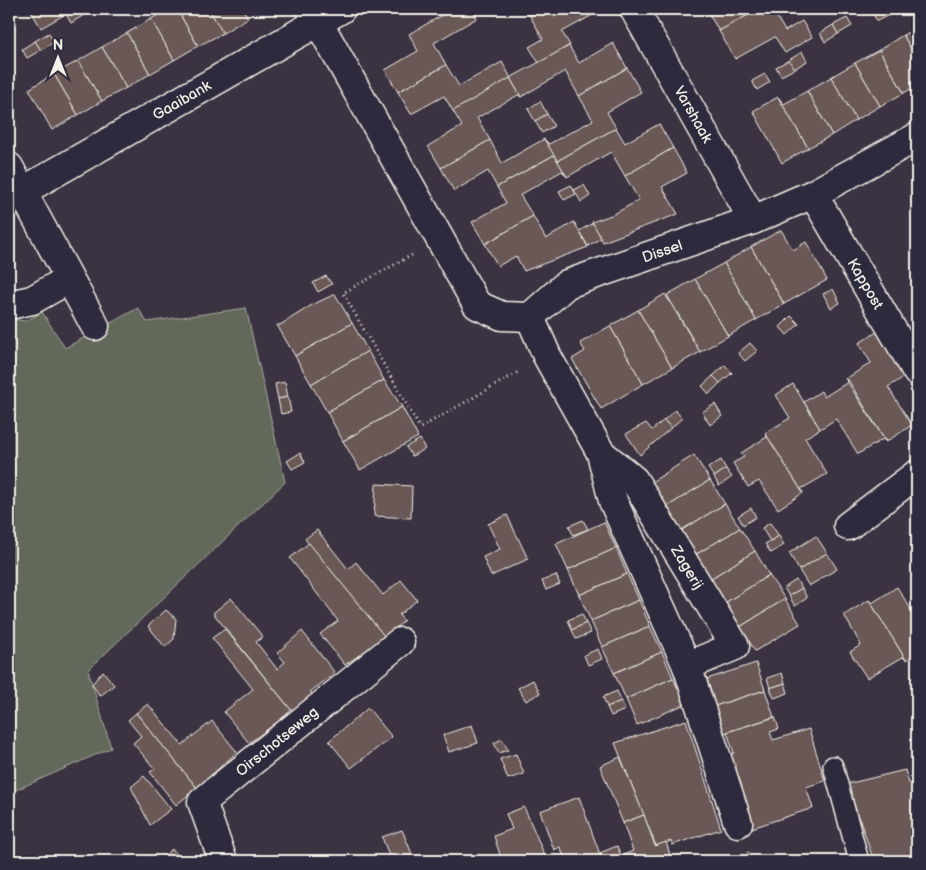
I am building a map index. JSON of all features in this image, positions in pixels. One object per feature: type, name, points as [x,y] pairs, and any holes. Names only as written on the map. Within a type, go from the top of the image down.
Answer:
[{"type":"street","name":"Gaaibank","points":[[16,195],[314,15],[342,9]]},
{"type":"street","name":"Varshaak","points":[[634,9],[753,220]]},
{"type":"street","points":[[314,15],[477,305],[502,316],[530,317]]},
{"type":"street","name":"Dissel","points":[[530,317],[566,284],[753,220],[813,194],[917,137]]},
{"type":"street","points":[[9,167],[16,195],[69,279],[95,326]]},
{"type":"street","name":"Kappost","points":[[813,194],[917,372]]},
{"type":"street","points":[[9,305],[32,300],[69,279]]},
{"type":"street","name":"Zagerij","points":[[530,317],[547,356],[600,453],[613,501],[687,666],[738,823]]},
{"type":"street","name":"Zagerij","points":[[600,453],[634,480],[735,646],[687,666]]},
{"type":"street","points":[[848,526],[917,474]]},
{"type":"street","name":"Oirschotseweg","points":[[223,861],[202,802],[400,642]]},
{"type":"lane","points":[[833,766],[859,861]]},
{"type":"path","points":[[440,239],[343,293],[420,428],[547,356]]},
{"type":"green space","points":[[138,308],[147,322],[246,308],[285,482],[88,670],[111,748],[9,793],[9,319],[26,321],[42,312],[65,348]]},
{"type":"building","points":[[30,9],[74,9],[41,28]]},
{"type":"building","points":[[74,9],[81,9],[84,15],[71,23],[66,14]]},
{"type":"building","points":[[81,9],[95,9],[84,15]]},
{"type":"building","points":[[168,9],[177,9],[198,46],[174,60],[151,19]]},
{"type":"building","points":[[177,9],[209,9],[223,33],[198,46]]},
{"type":"building","points":[[209,9],[243,9],[248,18],[223,33]]},
{"type":"building","points":[[453,9],[472,9],[477,18],[434,43],[446,65],[398,92],[385,70],[418,51],[409,34]]},
{"type":"building","points":[[525,9],[543,9],[530,16]]},
{"type":"building","points":[[543,9],[596,9],[598,12],[562,32],[570,45],[539,63],[529,47],[543,39],[530,16]]},
{"type":"building","points":[[706,9],[759,9],[719,31]]},
{"type":"building","points":[[759,9],[772,9],[785,31],[802,21],[812,37],[785,53],[775,37],[735,59],[719,31]]},
{"type":"building","points":[[879,9],[888,9],[891,14],[877,21],[872,12]]},
{"type":"building","points":[[847,18],[852,26],[838,34],[833,25]]},
{"type":"building","points":[[151,19],[174,60],[150,74],[127,33]]},
{"type":"building","points":[[833,25],[838,34],[825,42],[820,33]]},
{"type":"building","points":[[917,28],[917,59],[903,35]]},
{"type":"building","points":[[49,33],[54,42],[41,50],[35,41]]},
{"type":"building","points":[[127,33],[150,74],[126,88],[102,47]]},
{"type":"building","points":[[903,35],[917,59],[917,85],[904,93],[879,50]]},
{"type":"building","points":[[35,41],[41,50],[27,58],[22,49]]},
{"type":"building","points":[[613,43],[627,68],[579,96],[565,71],[521,97],[510,78],[569,46],[579,63]]},
{"type":"building","points":[[102,47],[126,88],[102,101],[78,61]]},
{"type":"building","points":[[879,50],[904,93],[880,106],[855,63]]},
{"type":"building","points":[[802,52],[807,61],[794,69],[789,60]]},
{"type":"building","points":[[789,60],[794,69],[781,76],[776,67]]},
{"type":"building","points":[[78,61],[102,101],[78,115],[54,74]]},
{"type":"building","points":[[502,62],[511,78],[453,111],[444,96],[411,114],[398,92],[446,65],[459,86]]},
{"type":"building","points":[[855,63],[880,106],[856,120],[831,77]]},
{"type":"building","points":[[627,68],[641,92],[607,112],[616,128],[557,161],[544,139],[549,144],[593,120],[579,96]]},
{"type":"building","points":[[54,74],[78,115],[52,130],[29,89]]},
{"type":"building","points":[[765,74],[770,82],[757,90],[752,81]]},
{"type":"building","points":[[831,77],[856,120],[832,135],[807,91]]},
{"type":"building","points":[[510,78],[521,97],[518,95],[477,118],[490,140],[441,168],[428,146],[462,126],[453,111]]},
{"type":"building","points":[[807,91],[832,135],[808,148],[778,97],[784,104]]},
{"type":"building","points":[[778,97],[808,148],[782,163],[753,111]]},
{"type":"building","points":[[540,101],[547,114],[535,121],[528,109]]},
{"type":"building","points":[[547,114],[554,126],[542,133],[535,121]]},
{"type":"building","points":[[659,124],[673,148],[625,176],[611,152],[567,177],[557,161],[616,128],[625,143]]},
{"type":"building","points":[[544,139],[554,155],[497,187],[488,171],[454,191],[441,168],[490,140],[502,163]]},
{"type":"building","points":[[673,148],[687,173],[662,187],[678,214],[603,242],[592,222],[614,214],[639,200],[625,176]]},
{"type":"building","points":[[554,155],[567,177],[562,171],[520,195],[533,216],[485,244],[472,222],[506,203],[497,187]]},
{"type":"building","points":[[571,185],[576,194],[564,200],[559,191]]},
{"type":"building","points":[[584,185],[590,196],[581,202],[574,190]]},
{"type":"building","points":[[533,216],[546,239],[574,222],[588,247],[524,271],[516,256],[498,266],[485,244]]},
{"type":"building","points":[[593,223],[601,238],[588,246],[579,231]]},
{"type":"building","points":[[781,230],[793,250],[806,242],[827,280],[784,304],[751,247]]},
{"type":"building","points":[[751,247],[784,304],[756,320],[724,263]]},
{"type":"building","points":[[724,263],[756,320],[728,336],[695,279]]},
{"type":"building","points":[[326,276],[332,284],[318,292],[313,283]]},
{"type":"building","points":[[695,279],[728,336],[700,352],[667,295]]},
{"type":"building","points":[[833,289],[840,303],[831,308],[823,294]]},
{"type":"building","points":[[335,294],[352,323],[295,356],[277,325]]},
{"type":"building","points":[[665,294],[700,352],[672,368],[638,310]]},
{"type":"building","points":[[638,310],[672,368],[643,384],[610,326]]},
{"type":"building","points":[[791,316],[799,324],[787,335],[780,327]]},
{"type":"building","points":[[352,323],[368,351],[311,384],[295,356]]},
{"type":"building","points":[[610,326],[643,384],[601,409],[572,359],[585,351],[580,343]]},
{"type":"building","points":[[877,332],[904,377],[888,387],[912,425],[886,442],[847,378],[871,363],[859,343]]},
{"type":"building","points":[[750,343],[757,351],[745,361],[738,353]]},
{"type":"building","points":[[368,351],[384,380],[327,412],[311,384]]},
{"type":"building","points":[[725,365],[732,373],[720,383],[713,376]]},
{"type":"building","points":[[713,376],[720,383],[709,394],[702,386]]},
{"type":"building","points":[[384,380],[402,407],[343,441],[327,412]]},
{"type":"building","points":[[285,382],[288,397],[278,399],[275,384]]},
{"type":"building","points":[[848,382],[886,442],[883,439],[858,454],[836,419],[820,429],[804,402],[821,391],[824,397]]},
{"type":"building","points":[[793,384],[820,429],[805,438],[827,474],[801,489],[803,493],[765,433],[790,418],[776,395]]},
{"type":"building","points":[[288,397],[291,412],[281,414],[278,399]]},
{"type":"building","points":[[715,404],[722,416],[710,425],[702,412]]},
{"type":"building","points":[[402,407],[418,437],[360,470],[343,441]]},
{"type":"building","points":[[675,410],[682,418],[671,428],[664,420]]},
{"type":"building","points":[[664,420],[671,428],[640,455],[626,434],[646,423],[652,430]]},
{"type":"building","points":[[765,433],[803,493],[778,509],[759,481],[748,487],[733,463],[744,457],[741,453],[767,437]]},
{"type":"building","points":[[420,439],[425,449],[412,456],[406,447]]},
{"type":"building","points":[[300,453],[305,462],[292,469],[287,461]]},
{"type":"building","points":[[694,455],[710,480],[665,508],[650,483]]},
{"type":"building","points":[[721,460],[726,469],[714,477],[708,468]]},
{"type":"building","points":[[726,469],[732,477],[719,486],[714,477]]},
{"type":"building","points":[[710,480],[725,504],[680,531],[665,508]]},
{"type":"building","points":[[376,484],[412,486],[411,518],[374,516]]},
{"type":"building","points":[[725,504],[740,528],[695,555],[680,531]]},
{"type":"building","points":[[751,508],[756,517],[743,525],[738,516]]},
{"type":"building","points":[[507,515],[528,559],[491,576],[483,557],[500,549],[488,524]]},
{"type":"building","points":[[583,520],[588,529],[573,535],[569,526]]},
{"type":"building","points":[[604,522],[616,548],[568,570],[556,544]]},
{"type":"building","points":[[770,523],[779,536],[770,541],[762,528]]},
{"type":"building","points":[[740,528],[755,551],[710,579],[695,555]]},
{"type":"building","points":[[317,530],[348,569],[356,562],[383,595],[401,580],[417,600],[399,615],[404,621],[385,637],[305,539]]},
{"type":"building","points":[[779,536],[784,545],[771,553],[765,544]]},
{"type":"building","points":[[816,536],[827,553],[799,570],[789,553]]},
{"type":"building","points":[[309,543],[385,637],[345,665],[320,634],[338,621],[290,558]]},
{"type":"building","points":[[616,548],[627,574],[579,595],[568,570]]},
{"type":"building","points":[[755,551],[769,575],[725,603],[710,579]]},
{"type":"building","points":[[827,553],[837,569],[809,586],[799,570]]},
{"type":"building","points":[[627,574],[639,600],[591,621],[579,595]]},
{"type":"building","points":[[556,575],[560,584],[546,590],[542,581]]},
{"type":"building","points":[[769,575],[785,599],[740,627],[725,603]]},
{"type":"building","points":[[796,580],[802,588],[789,596],[784,588]]},
{"type":"building","points":[[897,587],[917,619],[917,653],[906,660],[869,600],[872,603]]},
{"type":"building","points":[[802,588],[807,598],[795,606],[789,596]]},
{"type":"building","points":[[231,598],[263,637],[256,642],[277,669],[285,662],[277,653],[302,631],[335,673],[310,692],[313,694],[292,711],[213,613]]},
{"type":"building","points":[[785,599],[800,624],[755,651],[740,627]]},
{"type":"building","points":[[639,600],[650,626],[602,647],[591,621]]},
{"type":"building","points":[[869,600],[906,660],[903,657],[867,678],[850,652],[861,645],[844,615]]},
{"type":"building","points":[[166,610],[176,619],[174,639],[165,647],[148,626]]},
{"type":"building","points":[[582,614],[586,623],[572,630],[568,620]]},
{"type":"building","points":[[586,623],[591,633],[576,639],[572,630]]},
{"type":"building","points":[[650,626],[662,652],[614,673],[602,647]]},
{"type":"building","points":[[225,629],[292,711],[249,743],[224,712],[253,689],[212,638]]},
{"type":"building","points":[[598,649],[602,659],[588,665],[584,655]]},
{"type":"building","points":[[662,652],[673,678],[626,699],[614,673]]},
{"type":"building","points":[[756,663],[765,690],[715,706],[707,679]]},
{"type":"building","points":[[103,671],[114,685],[100,696],[92,684]]},
{"type":"building","points":[[782,673],[785,683],[770,688],[767,678]]},
{"type":"building","points":[[673,678],[685,704],[637,725],[626,699]]},
{"type":"building","points":[[533,680],[540,693],[526,701],[518,688]]},
{"type":"building","points":[[785,683],[788,693],[774,698],[770,688]]},
{"type":"building","points":[[765,690],[774,717],[724,733],[715,706]]},
{"type":"building","points":[[617,691],[621,701],[607,707],[603,697]]},
{"type":"building","points":[[621,701],[625,710],[611,716],[607,707]]},
{"type":"building","points":[[148,704],[182,745],[212,721],[237,752],[197,788],[136,713]]},
{"type":"building","points":[[368,708],[392,737],[351,768],[329,741]]},
{"type":"building","points":[[136,713],[197,788],[176,805],[150,772],[155,769],[133,743],[141,736],[128,720]]},
{"type":"building","points":[[775,717],[779,729],[770,732],[773,740],[809,729],[825,781],[806,787],[813,808],[752,828],[728,755],[734,753],[727,732]]},
{"type":"building","points":[[686,720],[721,829],[672,845],[671,841],[656,846],[615,743]]},
{"type":"building","points":[[472,725],[478,743],[449,752],[443,735]]},
{"type":"building","points":[[502,739],[508,750],[499,753],[494,743]]},
{"type":"building","points":[[516,754],[524,774],[508,779],[500,759]]},
{"type":"building","points":[[620,757],[644,815],[623,823],[600,766]]},
{"type":"building","points":[[905,770],[909,783],[917,781],[917,856],[897,861],[874,861],[847,784]]},
{"type":"building","points":[[144,776],[171,809],[150,825],[131,787]]},
{"type":"building","points":[[579,797],[602,860],[566,861],[560,847],[554,850],[540,811]]},
{"type":"building","points":[[524,807],[547,861],[502,861],[494,836],[512,829],[506,814]]},
{"type":"building","points":[[644,815],[655,846],[666,842],[672,861],[623,861],[621,856],[633,851],[623,823]]},
{"type":"building","points":[[402,830],[415,861],[391,861],[382,837]]},
{"type":"building","points":[[617,846],[623,861],[597,861],[602,860],[600,853]]},
{"type":"building","points":[[172,849],[181,861],[156,861],[164,856]]}]
